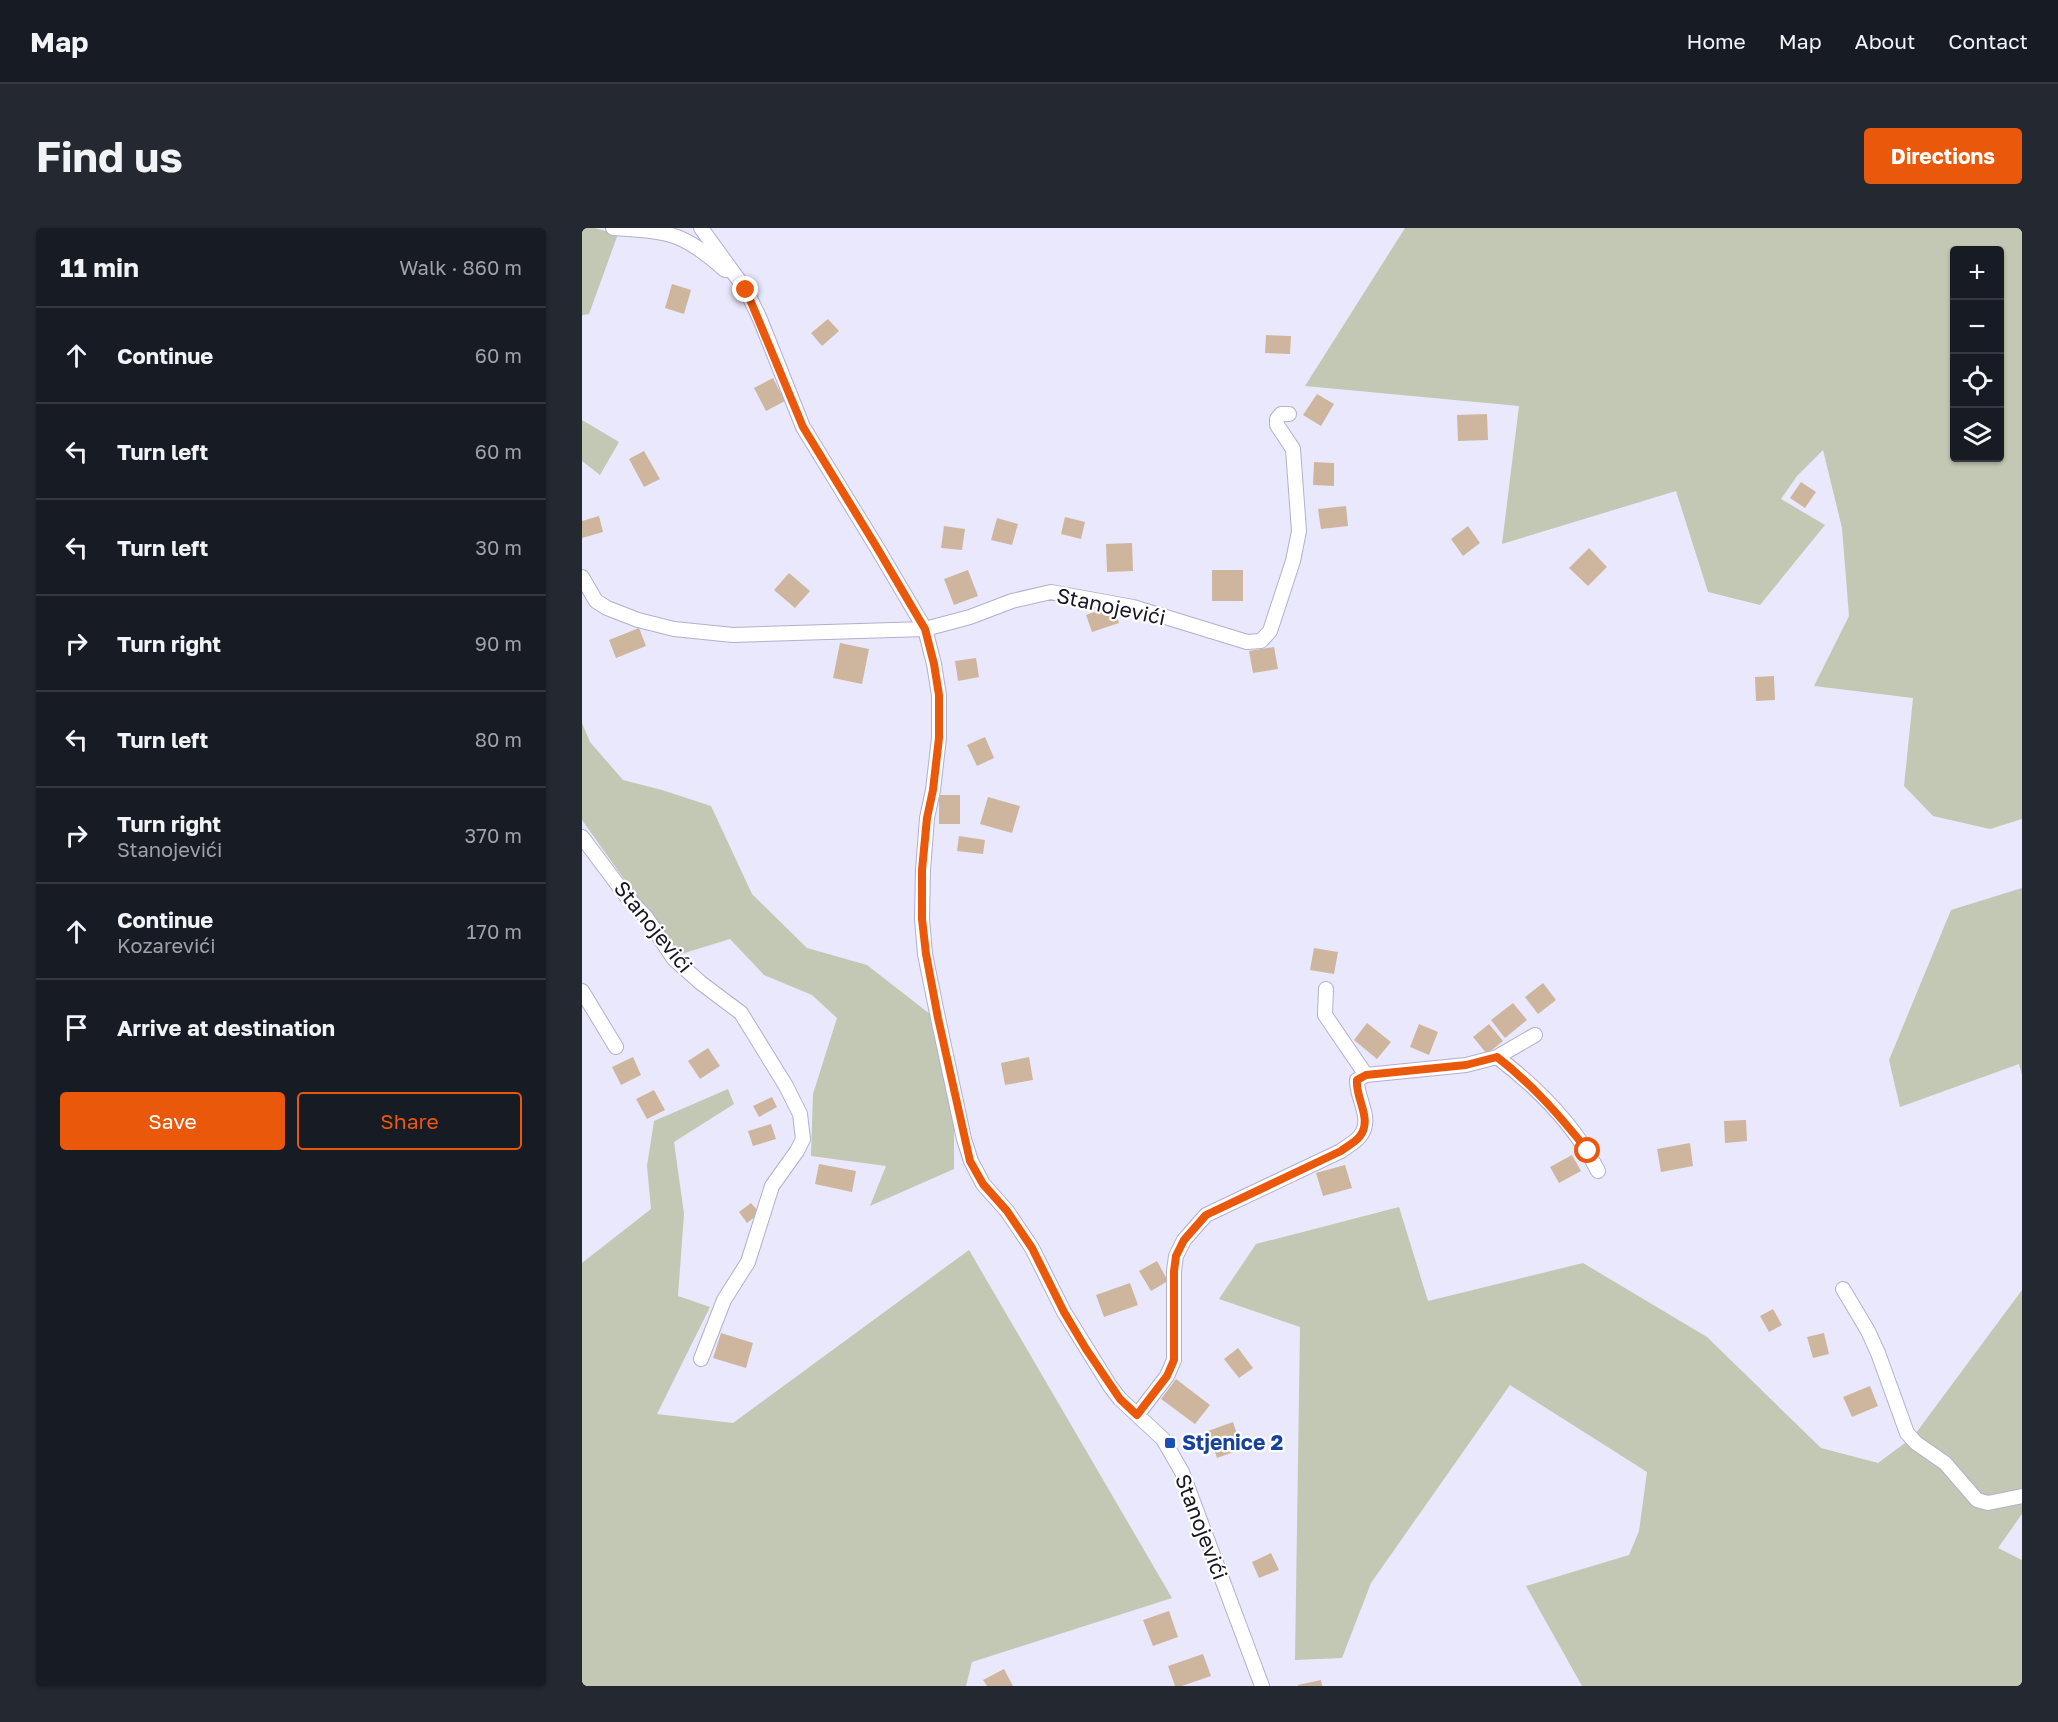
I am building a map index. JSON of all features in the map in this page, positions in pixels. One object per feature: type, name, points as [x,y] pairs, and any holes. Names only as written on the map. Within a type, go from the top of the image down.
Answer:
[{"type":"street","points":[[613,228],[670,234],[687,240],[702,249],[729,274],[737,275]]},
{"type":"street","points":[[582,577],[596,601],[607,608],[638,620],[674,629],[733,635],[925,629],[803,427],[746,290],[701,228]]},
{"type":"street","name":"Stanojevići","points":[[1262,1686],[1182,1472],[1163,1439],[1120,1399],[1064,1312],[1032,1248],[1007,1211],[983,1184],[970,1161],[926,954],[922,919],[922,870],[939,738],[939,695],[925,629],[970,617],[1012,601],[1051,592],[1133,607],[1247,642],[1262,641],[1270,632],[1293,561],[1299,531],[1293,449],[1277,425],[1277,419],[1281,414],[1289,414]]},
{"type":"street","name":"Stanojevići","points":[[582,837],[627,897],[646,917],[674,959],[741,1014],[786,1086],[800,1114],[803,1139],[772,1186],[748,1262],[724,1300],[700,1359]]},
{"type":"street","points":[[1326,989],[1325,1015],[1366,1075]]},
{"type":"street","points":[[582,991],[616,1047]]},
{"type":"street","points":[[1137,1415],[1167,1376],[1174,1360],[1176,1256],[1184,1240],[1206,1215],[1341,1151],[1360,1136],[1365,1125],[1365,1116],[1356,1088],[1357,1080],[1366,1075],[1466,1065],[1497,1057],[1534,1035]]},
{"type":"street","points":[[1497,1057],[1525,1078],[1557,1112],[1588,1151],[1598,1171]]},
{"type":"street","points":[[1843,1288],[1878,1353],[1907,1433],[1916,1443],[1945,1463],[1977,1500],[1988,1503],[2022,1496]]},
{"type":"green space","points":[[582,228],[594,228],[618,234],[589,314],[582,315]]},
{"type":"green space","points":[[1405,228],[2022,228],[2022,819],[1990,829],[1933,816],[1904,786],[1913,698],[1814,686],[1849,616],[1842,528],[1823,450],[1797,476],[1781,499],[1825,525],[1760,605],[1708,592],[1676,491],[1502,544],[1519,406],[1305,386]]},
{"type":"green space","points":[[582,420],[619,442],[600,475],[582,461]]},
{"type":"green space","points":[[582,723],[590,742],[623,780],[711,806],[752,894],[807,948],[867,965],[935,1018],[954,1108],[954,1169],[870,1206],[886,1166],[811,1156],[813,1094],[837,1018],[812,995],[764,975],[730,939],[678,955],[582,820]]},
{"type":"green space","points":[[2022,888],[2022,1075],[2019,1064],[1900,1107],[1889,1060],[1951,910]]},
{"type":"green space","points":[[728,1089],[734,1104],[674,1142],[684,1214],[678,1296],[710,1307],[657,1414],[733,1423],[969,1250],[1172,1598],[972,1662],[966,1686],[582,1686],[582,1263],[651,1209],[647,1166],[654,1121]]},
{"type":"green space","points":[[1399,1207],[1428,1301],[1583,1263],[1707,1337],[1821,1448],[1878,1463],[1913,1437],[2022,1290],[2022,1514],[1998,1548],[2022,1560],[2022,1686],[1582,1686],[1526,1586],[1629,1555],[1639,1531],[1647,1472],[1510,1385],[1371,1583],[1342,1658],[1295,1660],[1300,1327],[1219,1299],[1256,1244]]},
{"type":"building","points":[[672,284],[691,290],[684,314],[665,308]]},
{"type":"building","points":[[828,319],[839,331],[822,346],[811,333]]},
{"type":"building","points":[[1266,335],[1291,336],[1290,354],[1265,353]]},
{"type":"building","points":[[773,378],[785,401],[766,411],[754,388]]},
{"type":"building","points":[[1317,394],[1334,404],[1321,426],[1303,415]]},
{"type":"building","points":[[1487,414],[1488,440],[1458,441],[1457,415]]},
{"type":"building","points":[[644,451],[660,479],[644,487],[629,459]]},
{"type":"building","points":[[1314,462],[1334,463],[1334,486],[1313,485]]},
{"type":"building","points":[[1801,482],[1816,492],[1805,508],[1790,498]]},
{"type":"building","points":[[1346,506],[1348,526],[1321,529],[1318,509]]},
{"type":"building","points":[[599,516],[603,532],[582,538],[582,521]]},
{"type":"building","points":[[1065,517],[1085,522],[1081,539],[1061,534]]},
{"type":"building","points":[[997,518],[1018,524],[1012,545],[991,540]]},
{"type":"building","points":[[944,526],[965,529],[962,550],[941,548]]},
{"type":"building","points":[[1468,526],[1480,543],[1463,556],[1451,539]]},
{"type":"building","points":[[1132,543],[1133,571],[1107,572],[1106,544]]},
{"type":"building","points":[[1589,548],[1607,567],[1588,586],[1569,568]]},
{"type":"building","points":[[968,570],[978,596],[954,605],[944,579]]},
{"type":"building","points":[[1212,570],[1243,570],[1243,601],[1212,601]]},
{"type":"building","points":[[789,573],[810,591],[795,608],[774,590]]},
{"type":"building","points":[[1113,605],[1119,623],[1092,632],[1086,615]]},
{"type":"building","points":[[639,628],[646,646],[616,658],[609,640]]},
{"type":"building","points":[[840,643],[869,649],[862,684],[833,678]]},
{"type":"building","points":[[1274,647],[1278,669],[1253,673],[1249,651]]},
{"type":"building","points":[[976,658],[979,677],[958,681],[955,661]]},
{"type":"building","points":[[1774,676],[1775,700],[1756,701],[1755,677]]},
{"type":"building","points":[[985,737],[994,758],[977,766],[967,745]]},
{"type":"building","points":[[939,795],[960,795],[960,824],[939,824]]},
{"type":"building","points":[[988,797],[1020,806],[1012,833],[980,824]]},
{"type":"building","points":[[959,836],[985,840],[983,854],[957,851]]},
{"type":"building","points":[[1314,948],[1338,952],[1334,974],[1310,970]]},
{"type":"building","points":[[1543,983],[1556,1000],[1538,1014],[1525,997]]},
{"type":"building","points":[[1513,1003],[1527,1020],[1505,1038],[1491,1020]]},
{"type":"building","points":[[1367,1023],[1391,1042],[1377,1059],[1354,1040]]},
{"type":"building","points":[[1419,1024],[1438,1032],[1429,1055],[1410,1047]]},
{"type":"building","points":[[1489,1024],[1503,1041],[1487,1054],[1473,1037]]},
{"type":"building","points":[[708,1048],[720,1066],[700,1079],[688,1061]]},
{"type":"building","points":[[633,1057],[641,1075],[621,1085],[612,1067]]},
{"type":"building","points":[[1029,1057],[1033,1080],[1005,1085],[1001,1063]]},
{"type":"building","points":[[654,1090],[665,1110],[647,1119],[636,1099]]},
{"type":"building","points":[[772,1097],[777,1107],[759,1117],[753,1106]]},
{"type":"building","points":[[1746,1120],[1747,1141],[1725,1143],[1724,1121]]},
{"type":"building","points":[[771,1124],[776,1139],[753,1146],[748,1131]]},
{"type":"building","points":[[1690,1143],[1693,1166],[1661,1172],[1657,1149]]},
{"type":"building","points":[[1572,1155],[1581,1171],[1559,1183],[1550,1167]]},
{"type":"building","points":[[819,1164],[856,1171],[852,1192],[815,1184]]},
{"type":"building","points":[[1345,1165],[1352,1188],[1323,1196],[1316,1173]]},
{"type":"building","points":[[751,1203],[760,1213],[747,1223],[739,1212]]},
{"type":"building","points":[[1157,1261],[1168,1281],[1151,1291],[1139,1271]]},
{"type":"building","points":[[1130,1283],[1138,1305],[1104,1317],[1096,1295]]},
{"type":"building","points":[[1773,1309],[1782,1325],[1769,1332],[1760,1316]]},
{"type":"building","points":[[721,1333],[753,1343],[746,1368],[713,1358]]},
{"type":"building","points":[[1824,1333],[1829,1354],[1813,1358],[1807,1337]]},
{"type":"building","points":[[1238,1348],[1253,1368],[1239,1378],[1224,1359]]},
{"type":"building","points":[[1176,1379],[1210,1405],[1195,1424],[1161,1399]]},
{"type":"building","points":[[1870,1386],[1878,1406],[1852,1417],[1843,1397]]},
{"type":"building","points":[[1233,1422],[1242,1449],[1217,1458],[1208,1431]]},
{"type":"building","points":[[1271,1553],[1279,1570],[1259,1578],[1252,1562]]},
{"type":"building","points":[[1169,1611],[1178,1637],[1153,1646],[1143,1620]]},
{"type":"building","points":[[1203,1654],[1211,1676],[1182,1686],[1175,1686],[1168,1666]]},
{"type":"building","points":[[1004,1669],[1013,1686],[987,1686],[983,1680]]},
{"type":"building","points":[[1321,1680],[1322,1686],[1298,1686],[1298,1685]]},
{"type":"place","name":"Stjenice 2","points":[[1170,1443]]},
{"type":"route","points":[[746,290],[803,427],[925,629],[939,695],[939,738],[922,870],[922,919],[938,1018],[970,1161],[983,1184],[1007,1211],[1032,1248],[1064,1312],[1120,1399],[1137,1415],[1167,1376],[1174,1360],[1174,1271],[1176,1256],[1184,1240],[1206,1215],[1341,1151],[1360,1136],[1365,1125],[1365,1116],[1356,1088],[1357,1080],[1366,1075],[1466,1065],[1497,1057],[1525,1078],[1557,1112],[1588,1151]]}]
